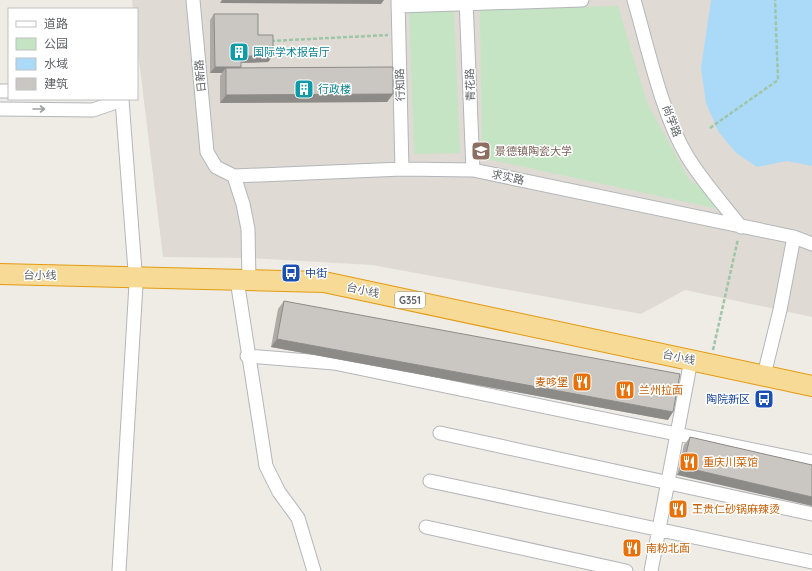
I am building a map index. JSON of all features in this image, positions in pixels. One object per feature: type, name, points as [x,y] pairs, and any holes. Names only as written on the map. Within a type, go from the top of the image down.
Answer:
[{"type":"highway","name":"台小线","points":[[0,274],[324,282],[812,386]]},
{"type":"street","name":"日新路","points":[[193,0],[207,152]]},
{"type":"street","points":[[398,3],[582,0]]},
{"type":"street","name":"尚学路","points":[[634,0],[660,91],[677,136],[687,156],[741,227]]},
{"type":"street","name":"青花路","points":[[466,2],[473,170]]},
{"type":"street","name":"行知路","points":[[398,3],[402,169]]},
{"type":"street","points":[[0,109],[93,110],[119,100]]},
{"type":"street","points":[[119,571],[136,277],[122,100]]},
{"type":"street","name":"求实路","points":[[207,152],[216,167],[234,176],[402,169],[473,170],[794,237],[812,244]]},
{"type":"street","points":[[234,176],[243,204],[248,228],[243,280],[248,356],[266,466],[279,492],[298,518],[314,571]]},
{"type":"street","points":[[764,375],[780,310],[794,237]]},
{"type":"street","points":[[248,356],[334,363],[812,462]]},
{"type":"street","points":[[651,571],[677,434],[701,362]]},
{"type":"street","points":[[440,433],[812,514]]},
{"type":"street","points":[[430,481],[812,562]]},
{"type":"street","points":[[426,527],[626,571]]},
{"type":"path","points":[[710,128],[778,80],[775,0]]},
{"type":"path","points":[[268,41],[398,35]]},
{"type":"path","points":[[701,362],[741,227]]},
{"type":"shaded area","name":"景德镇陶瓷大学","points":[[132,0],[812,0],[812,317],[685,290],[641,314],[372,265],[249,258],[163,257],[138,52],[138,8],[133,8]]},
{"type":"green space","points":[[618,6],[647,103],[689,179],[728,211],[482,158],[480,10]]},
{"type":"green space","points":[[454,9],[460,153],[414,154],[409,10]]},
{"type":"water","points":[[711,0],[812,0],[812,166],[787,161],[757,167],[736,153],[718,131],[706,103],[701,68]]},
{"type":"building","name":"国际学术报告厅","points":[[214,14],[258,14],[258,35],[273,35],[273,56],[241,56],[241,67],[215,67]]},
{"type":"building","name":"行政楼","points":[[393,67],[393,94],[226,95],[226,68]]},
{"type":"building","points":[[284,301],[680,374],[673,412],[277,339]]},
{"type":"building","points":[[690,437],[812,465],[812,497],[683,467]]},
{"type":"place","name":"国际学术报告厅","points":[[239,52]]},
{"type":"place","name":"行政楼","points":[[304,89]]},
{"type":"place","name":"景德镇陶瓷大学","points":[[481,151]]},
{"type":"place","name":"中街","points":[[291,273]]},
{"type":"place","name":"麦哆堡","points":[[582,382]]},
{"type":"place","name":"兰州拉面","points":[[625,390]]},
{"type":"place","name":"陶院新区","points":[[764,399]]},
{"type":"place","name":"重庆川菜馆","points":[[689,462]]},
{"type":"place","name":"王贵仁砂锅麻辣烫","points":[[678,509]]},
{"type":"place","name":"南粉北面","points":[[632,548]]}]
